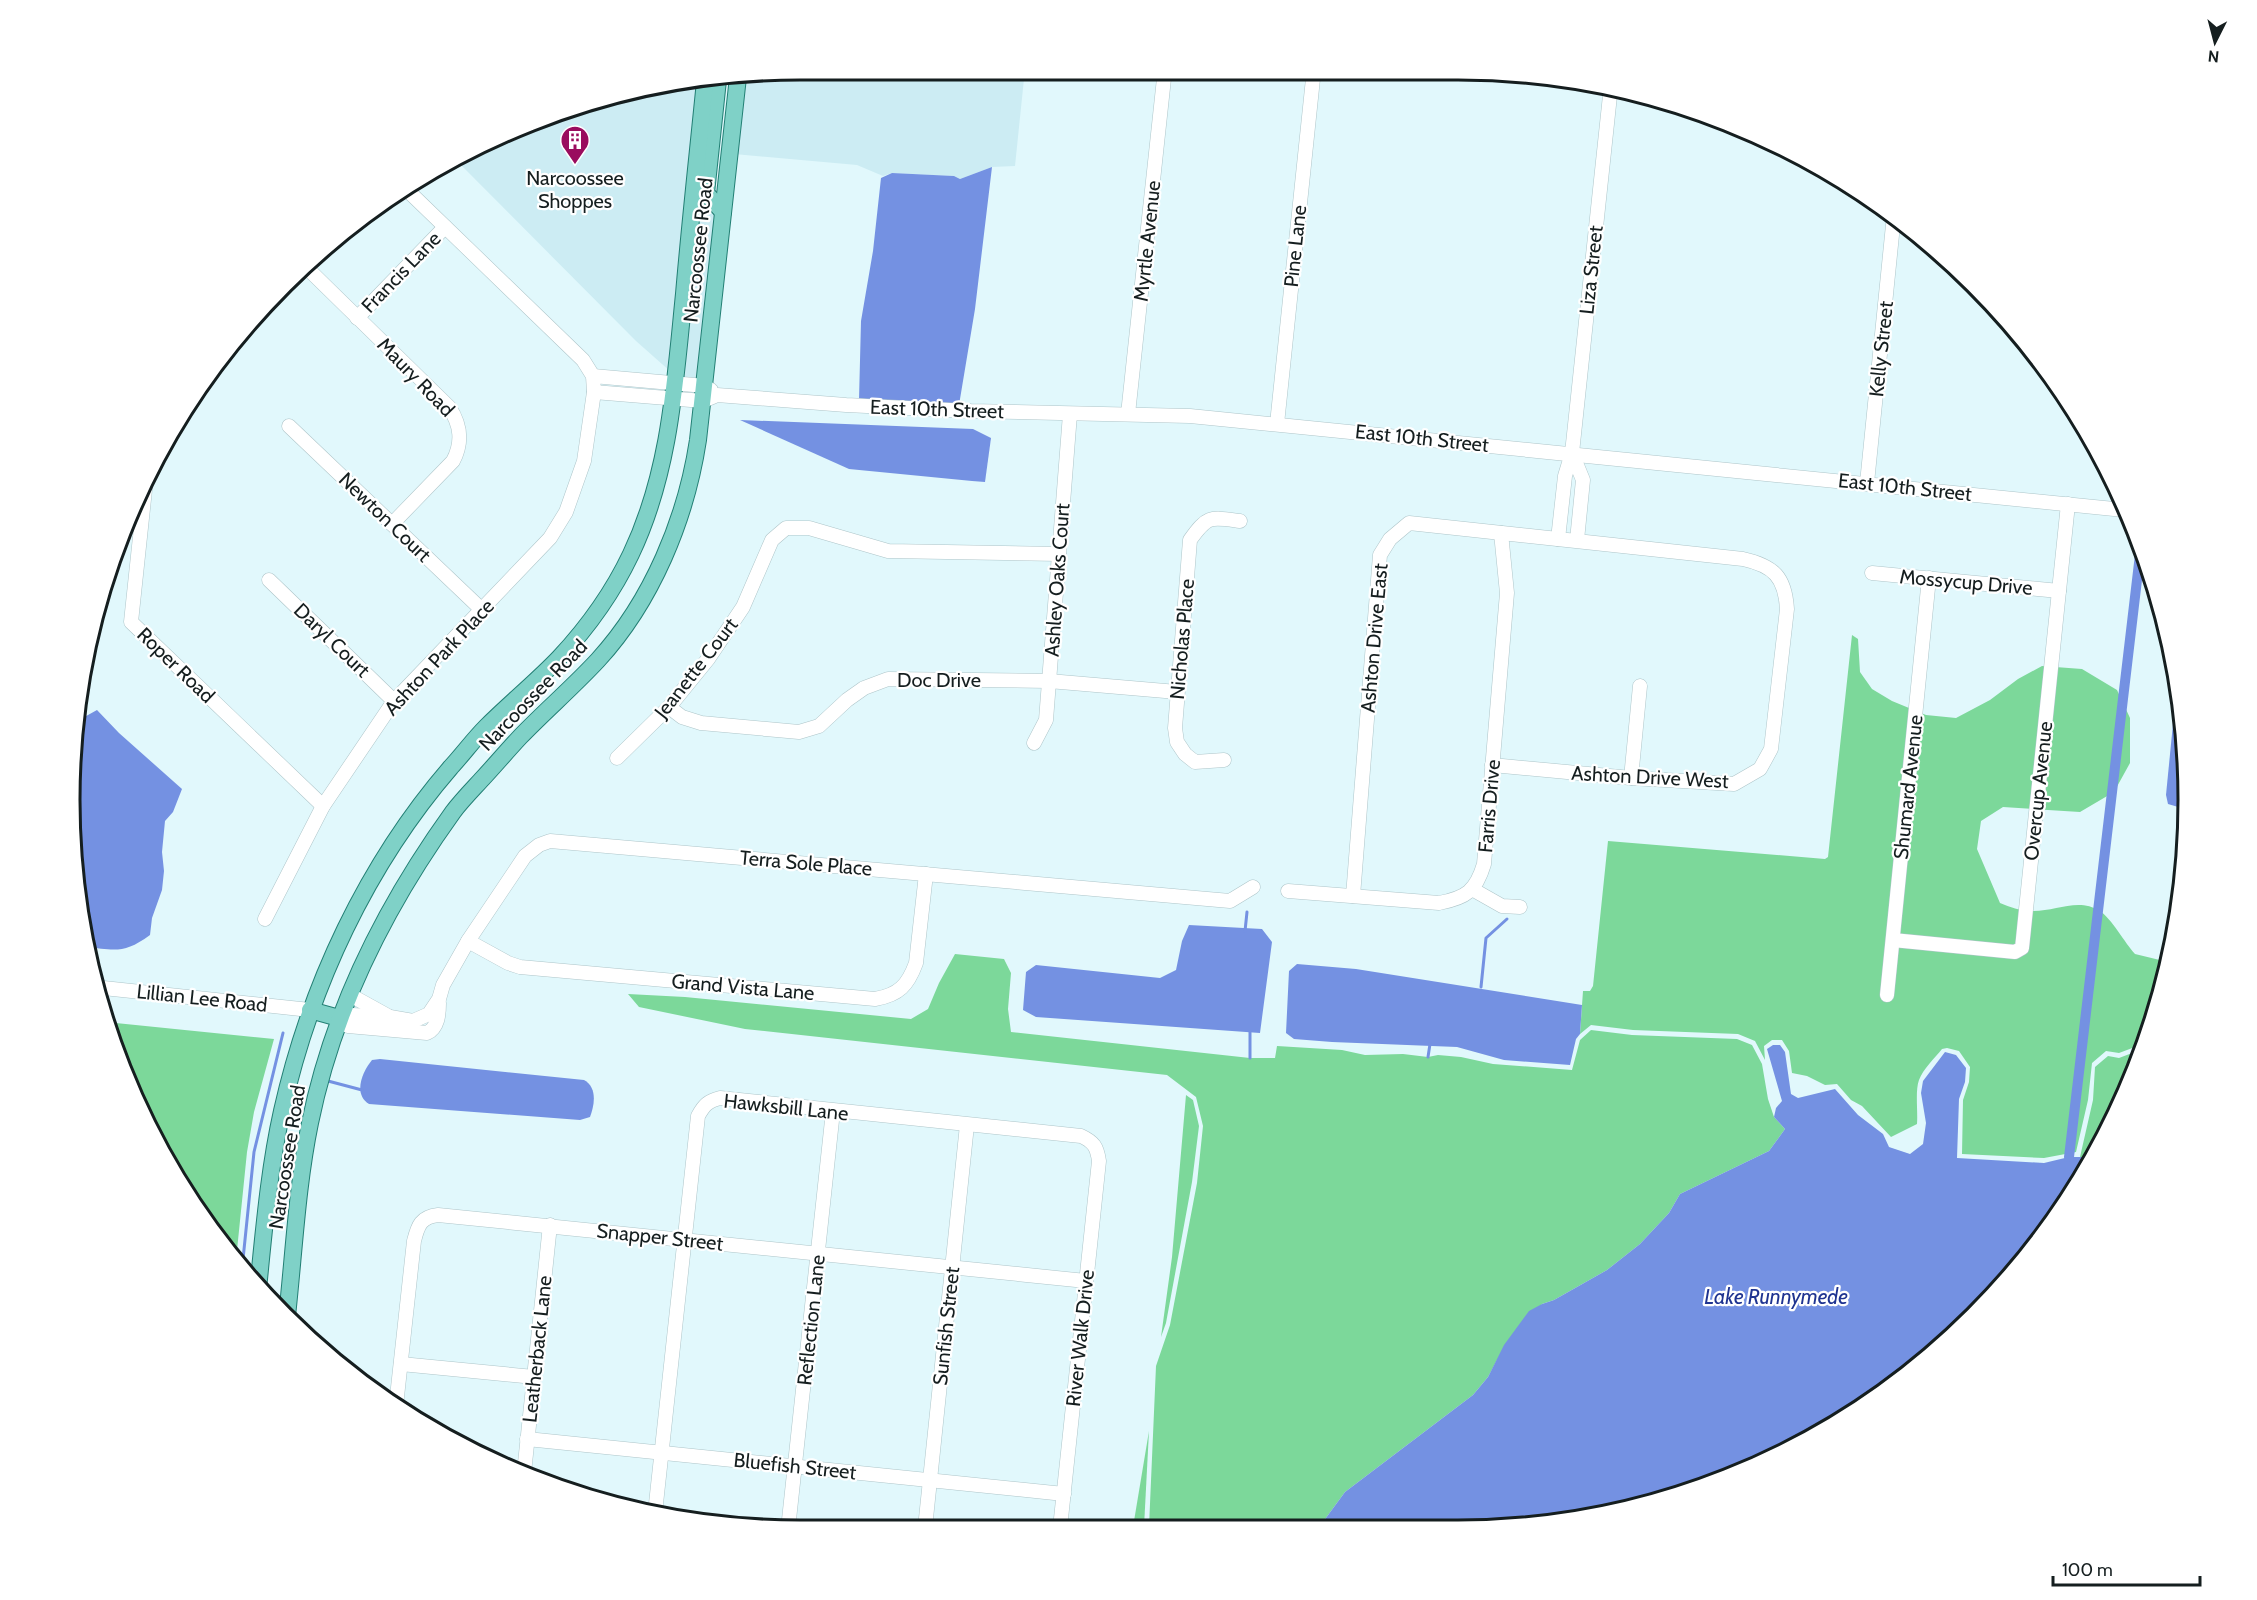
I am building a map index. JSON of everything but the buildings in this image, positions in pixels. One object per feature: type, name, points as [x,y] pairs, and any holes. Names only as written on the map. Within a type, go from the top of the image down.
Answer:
[{"type":"main road","name":"Narcoossee Road","points":[[288,1306],[305,1152],[313,1110],[339,1018],[390,910],[454,810],[520,737],[599,659],[636,608],[653,578],[681,512],[693,472],[708,394],[723,212],[737,83]]},
{"type":"main road","points":[[717,85],[706,193],[723,212]]},
{"type":"main road","name":"Narcoossee Road","points":[[259,1277],[281,1114],[310,1010],[342,936],[365,891],[432,790],[485,728],[557,660],[603,603],[630,557],[652,504],[662,468],[674,391],[704,86]]},
{"type":"main road","points":[[310,1010],[339,1018]]},
{"type":"street","name":"Myrtle Avenue","points":[[1128,414],[1164,79]]},
{"type":"street","name":"Pine Lane","points":[[1277,424],[1313,79]]},
{"type":"street","name":"Liza Street","points":[[1558,539],[1565,476],[1572,453],[1610,96]]},
{"type":"street","points":[[411,194],[583,360],[593,376],[674,391]]},
{"type":"street","name":"Francis Lane","points":[[357,318],[445,226]]},
{"type":"street","name":"Kelly Street","points":[[1867,483],[1893,226]]},
{"type":"street","name":"Maury Road","points":[[311,272],[449,406],[459,425],[459,450],[453,461],[392,524]]},
{"type":"street","name":"Ashton Park Place","points":[[265,919],[323,807],[394,701],[530,561],[550,538],[566,512],[584,461],[594,392],[593,376]]},
{"type":"street","name":"East 10th Street","points":[[674,391],[846,405],[1070,414],[1128,414],[1277,424],[2116,509]]},
{"type":"street","points":[[594,392],[674,391]]},
{"type":"street","name":"Ashley Oaks Court","points":[[1034,743],[1046,720],[1070,414]]},
{"type":"street","name":"Newton Court","points":[[289,426],[481,609]]},
{"type":"street","points":[[1572,453],[1583,480],[1577,540]]},
{"type":"street","name":"Roper Road","points":[[144,504],[131,622],[323,807]]},
{"type":"street","name":"Overcup Avenue","points":[[1893,940],[2014,952],[2022,948],[2068,504]]},
{"type":"street","name":"Nicholas Place","points":[[1224,760],[1195,762],[1185,754],[1178,742],[1175,728],[1177,692],[1190,540],[1202,524],[1214,517],[1240,521]]},
{"type":"street","name":"Ashton Drive East","points":[[1353,896],[1380,555],[1390,539],[1409,523],[1577,540]]},
{"type":"street","name":"Jeanette Court","points":[[617,758],[669,707],[708,659],[743,607],[772,540],[786,528],[809,528],[888,551],[1059,554]]},
{"type":"street","name":"Farris Drive","points":[[1472,890],[1480,877],[1484,864],[1507,593],[1501,533]]},
{"type":"street","name":"Ashton Drive West","points":[[1492,765],[1631,778],[1734,784],[1760,770],[1771,749],[1787,609],[1786,590],[1777,575],[1760,563],[1743,558],[1577,540]]},
{"type":"street","name":"Mossycup Drive","points":[[1872,573],[2059,591]]},
{"type":"street","name":"Shumard Avenue","points":[[1887,995],[1929,578]]},
{"type":"street","name":"Daryl Court","points":[[269,580],[394,701]]},
{"type":"street","name":"Doc Drive","points":[[669,707],[682,717],[700,723],[799,732],[819,726],[855,694],[888,679],[1049,681],[1177,692]]},
{"type":"street","points":[[1631,778],[1640,686]]},
{"type":"street","name":"Terra Sole Place","points":[[339,1018],[348,1026],[427,1033],[432,1030],[436,1025],[443,985],[468,941],[525,856],[539,845],[550,841],[1230,901],[1253,887]]},
{"type":"street","name":"Grand Vista Lane","points":[[468,941],[520,967],[875,999],[887,997],[899,990],[909,981],[914,970],[926,874]]},
{"type":"street","points":[[1288,891],[1439,903],[1458,900],[1472,890],[1502,906],[1520,907]]},
{"type":"street","name":"Lillian Lee Road","points":[[105,988],[310,1010]]},
{"type":"street","name":"Terra Sole Place","points":[[350,995],[390,1017]]},
{"type":"street","name":"Terra Sole Place","points":[[339,1018],[352,1015],[413,1021],[429,1014],[439,999]]},
{"type":"street","name":"Hawksbill Lane","points":[[656,1506],[698,1116],[704,1105],[720,1098],[1081,1136],[1091,1141],[1097,1149]]},
{"type":"street","name":"Reflection Lane","points":[[789,1520],[833,1111]]},
{"type":"street","name":"Sunfish Street","points":[[926,1520],[967,1125]]},
{"type":"street","name":"River Walk Drive","points":[[1061,1520],[1099,1161],[1097,1149]]},
{"type":"street","name":"Snapper Street","points":[[397,1397],[414,1241],[418,1225],[430,1216],[549,1225],[1086,1281]]},
{"type":"street","name":"Leatherback Lane","points":[[525,1466],[549,1225]]},
{"type":"street","points":[[401,1364],[534,1377]]},
{"type":"street","name":"Bluefish Street","points":[[527,1439],[1064,1494]]},
{"type":"shaded area","points":[[800,79],[1024,79],[1015,166],[992,167],[960,179],[954,176],[892,173],[883,176],[857,165],[734,154],[742,82]]},
{"type":"shaded area","points":[[711,85],[712,194],[715,211],[701,380],[681,379]]},
{"type":"shaded area","points":[[700,87],[671,372],[636,341],[461,165],[524,134],[568,118],[659,93]]},
{"type":"green space","points":[[1852,635],[1858,639],[1860,672],[1872,689],[1892,701],[1926,715],[1956,718],[1990,700],[2018,679],[2042,666],[2082,669],[2117,690],[2130,718],[2130,763],[2114,792],[2080,812],[2003,807],[1981,821],[1977,849],[2000,903],[2019,910],[2031,911],[2075,905],[2092,907],[2109,919],[2135,954],[2159,960],[2133,1048],[2119,1053],[2106,1051],[2092,1063],[2088,1100],[2076,1152],[2044,1158],[1962,1154],[1963,1100],[1969,1082],[1970,1067],[1959,1051],[1947,1048],[1942,1049],[1919,1080],[1917,1124],[1891,1137],[1862,1106],[1851,1100],[1837,1084],[1825,1085],[1807,1076],[1792,1073],[1789,1051],[1782,1040],[1772,1040],[1764,1046],[1765,1060],[1755,1041],[1738,1034],[1633,1030],[1591,1025],[1580,1034],[1583,991],[1590,991],[1593,986],[1608,841],[1825,859],[1828,857]]},
{"type":"green space","points":[[955,954],[1004,959],[1011,973],[1008,1009],[1011,1032],[1250,1058],[1275,1058],[1277,1046],[1342,1050],[1365,1055],[1403,1054],[1428,1057],[1438,1055],[1493,1064],[1572,1070],[1580,1040],[1591,1030],[1632,1035],[1737,1039],[1752,1045],[1762,1064],[1768,1099],[1774,1117],[1785,1129],[1769,1151],[1680,1194],[1669,1213],[1640,1244],[1607,1270],[1554,1300],[1542,1304],[1497,1360],[1488,1377],[1473,1395],[1345,1492],[1324,1520],[1149,1520],[1156,1366],[1170,1325],[1197,1183],[1203,1126],[1196,1097],[1167,1075],[745,1029],[639,1007],[628,994],[685,997],[911,1019],[928,1009]]},
{"type":"green space","points":[[115,1023],[274,1039],[254,1112],[247,1152],[237,1250],[176,1160],[134,1076]]},
{"type":"green space","points":[[2131,1053],[2103,1119],[2083,1157],[2080,1157],[2093,1100],[2095,1067],[2108,1056],[2119,1058]]},
{"type":"green space","points":[[1186,1095],[1193,1100],[1199,1126],[1192,1182],[1166,1323],[1161,1337],[1172,1257]]},
{"type":"green space","points":[[1149,1431],[1144,1520],[1134,1520]]},
{"type":"water","points":[[992,167],[975,309],[959,405],[859,400],[861,321],[873,251],[881,178],[892,173],[954,176],[960,179]]},
{"type":"water","points":[[740,420],[973,429],[991,438],[985,482],[849,469]]},
{"type":"water","points":[[97,710],[119,733],[182,789],[173,812],[165,821],[162,890],[152,918],[150,935],[126,948],[95,948],[93,941],[81,847],[81,753],[85,717]]},
{"type":"water","points":[[2173,724],[2178,807],[2168,804],[2166,795]]},
{"type":"water","points":[[1189,925],[1262,929],[1272,942],[1260,1033],[1036,1017],[1023,1010],[1026,972],[1036,965],[1160,978],[1176,970],[1182,941]]},
{"type":"water","points":[[1297,964],[1356,969],[1582,1005],[1580,1034],[1576,1039],[1570,1065],[1504,1060],[1457,1047],[1294,1039],[1286,1033],[1289,971]]},
{"type":"water","name":"Lake Runnymede","points":[[1773,1045],[1780,1045],[1785,1052],[1791,1094],[1798,1098],[1835,1089],[1858,1115],[1883,1134],[1889,1147],[1910,1154],[1923,1144],[1926,1123],[1921,1093],[1923,1081],[1945,1052],[1956,1055],[1966,1068],[1965,1082],[1959,1099],[1957,1158],[2044,1163],[2069,1157],[2083,1157],[2029,1239],[1999,1275],[1932,1342],[1896,1372],[1857,1399],[1776,1446],[1733,1466],[1689,1482],[1598,1507],[1504,1519],[1324,1520],[1345,1492],[1473,1395],[1488,1377],[1504,1345],[1529,1311],[1554,1300],[1607,1270],[1640,1244],[1669,1213],[1680,1194],[1769,1151],[1785,1129],[1774,1117],[1776,1108],[1782,1101],[1767,1049]]},
{"type":"water","points":[[372,1060],[584,1080],[593,1091],[593,1107],[590,1117],[580,1120],[369,1104],[361,1095],[362,1077]]},
{"type":"waterway","points":[[2069,1157],[2139,567]]},
{"type":"waterway","points":[[1245,931],[1247,912]]},
{"type":"waterway","points":[[1481,987],[1486,938],[1507,919]]},
{"type":"waterway","points":[[1250,1032],[1250,1058]]},
{"type":"waterway","points":[[243,1257],[254,1152],[283,1033]]},
{"type":"waterway","points":[[1428,1057],[1430,1044]]},
{"type":"waterway","points":[[328,1081],[362,1090]]},
{"type":"place","name":"Narcoossee Shoppes","points":[[575,166]]}]
